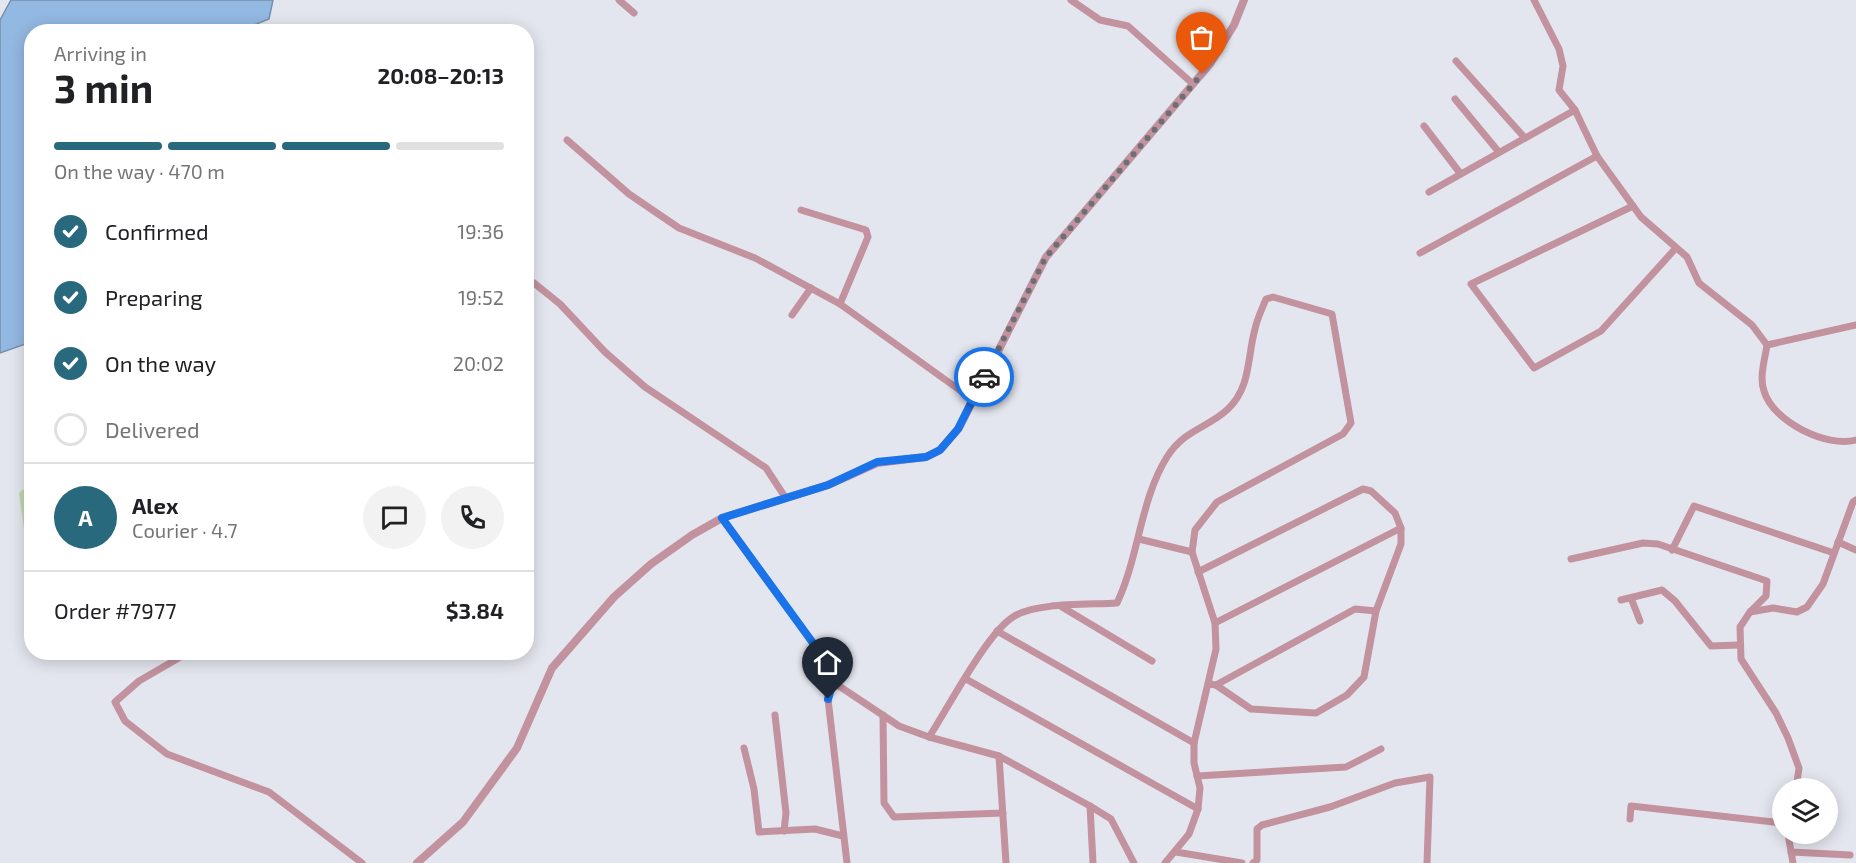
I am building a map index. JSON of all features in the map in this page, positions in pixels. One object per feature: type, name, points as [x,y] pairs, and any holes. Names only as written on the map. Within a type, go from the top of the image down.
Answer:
[{"type":"street","points":[[620,0],[634,13]]},
{"type":"street","points":[[1071,0],[1100,20],[1128,26],[1193,84]]},
{"type":"street","points":[[417,863],[463,822],[517,748],[552,668],[614,597],[651,564],[692,535],[722,518],[828,485],[877,462],[926,457],[940,450],[958,429],[1046,257],[1193,84],[1226,40],[1244,0]]},
{"type":"street","points":[[1534,0],[1558,49],[1563,66],[1559,90],[1575,110],[1597,156],[1633,206],[1676,249],[1687,256],[1699,283],[1752,325],[1767,345],[1762,381],[1764,391],[1780,416],[1795,426],[1831,440],[1844,443],[1856,440]]},
{"type":"street","points":[[1456,61],[1524,137]]},
{"type":"street","points":[[1455,99],[1498,151]]},
{"type":"street","points":[[1429,192],[1498,151],[1575,110]]},
{"type":"street","points":[[1424,126],[1460,173]]},
{"type":"street","points":[[567,140],[629,194],[678,228],[755,258],[840,304],[972,399]]},
{"type":"street","points":[[1420,253],[1597,156]]},
{"type":"street","points":[[1633,206],[1471,284],[1534,368],[1601,331],[1676,249]]},
{"type":"street","points":[[801,210],[866,230],[868,237],[840,304]]},
{"type":"street","points":[[534,283],[560,304],[605,352],[645,387],[766,468],[785,497]]},
{"type":"street","points":[[792,315],[811,288]]},
{"type":"street","points":[[929,737],[996,631],[1014,616],[1062,607],[1118,603],[1128,581],[1156,481],[1167,457],[1193,430],[1227,410],[1244,385],[1248,375],[1255,329],[1266,299],[1273,297],[1332,314],[1351,423],[1343,434],[1217,502],[1195,530],[1192,552],[1215,623],[1216,649],[1213,684],[1194,743],[1200,788],[1198,809],[1189,834],[1165,863]]},
{"type":"street","points":[[1767,345],[1856,325]]},
{"type":"street","points":[[1198,572],[1363,489],[1371,491],[1395,513],[1401,528],[1401,544],[1376,611],[1364,677],[1347,695],[1316,713],[1251,709],[1213,684]]},
{"type":"street","points":[[1750,612],[1773,608],[1797,612],[1807,608],[1822,584],[1856,500]]},
{"type":"street","points":[[1672,550],[1694,506],[1834,553]]},
{"type":"street","points":[[722,518],[813,643],[833,682],[899,726],[929,737],[999,756],[1090,806],[1111,819],[1134,863]]},
{"type":"street","points":[[1215,623],[1401,528]]},
{"type":"street","points":[[1139,539],[1192,552]]},
{"type":"street","points":[[1838,542],[1856,550]]},
{"type":"street","points":[[1571,559],[1643,543],[1659,544],[1767,581],[1766,596],[1750,612],[1740,627],[1741,659],[1771,705],[1788,738],[1799,768],[1798,778]]},
{"type":"street","points":[[1621,600],[1662,590],[1676,601],[1711,646],[1739,645]]},
{"type":"street","points":[[1631,598],[1640,621]]},
{"type":"street","points":[[1062,607],[1152,661]]},
{"type":"street","points":[[1213,684],[1355,609],[1376,611]]},
{"type":"street","points":[[996,631],[1194,743]]},
{"type":"street","points":[[175,660],[139,681],[115,702],[125,721],[167,754],[269,792],[362,863]]},
{"type":"street","points":[[966,679],[1198,809]]},
{"type":"street","points":[[833,682],[828,699],[847,863]]},
{"type":"street","points":[[775,714],[786,813],[784,831]]},
{"type":"street","points":[[883,715],[884,803],[894,818],[1003,813]]},
{"type":"street","points":[[744,748],[759,832],[815,829],[843,836]]},
{"type":"street","points":[[1197,776],[1346,767],[1381,749]]},
{"type":"street","points":[[999,756],[1006,863]]},
{"type":"street","points":[[1253,863],[1257,860],[1257,829],[1262,825],[1341,804],[1395,783],[1430,777],[1427,863]]},
{"type":"street","points":[[1090,806],[1094,863]]},
{"type":"street","points":[[1630,819],[1631,806],[1772,822]]},
{"type":"street","points":[[1790,844],[1793,863]]},
{"type":"street","points":[[1176,852],[1242,863]]},
{"type":"street","points":[[1791,852],[1850,855]]},
{"type":"green space","points":[[24,489],[24,529],[19,493]]},
{"type":"water","points":[[11,0],[273,0],[269,19],[256,24],[24,24],[24,344],[0,353],[0,20]]},
{"type":"way so far","points":[[984,377],[1046,257],[1202,74]]},
{"type":"route","points":[[828,699],[833,682],[813,643],[722,518],[828,485],[877,462],[926,457],[940,450],[958,429],[984,377]]}]
